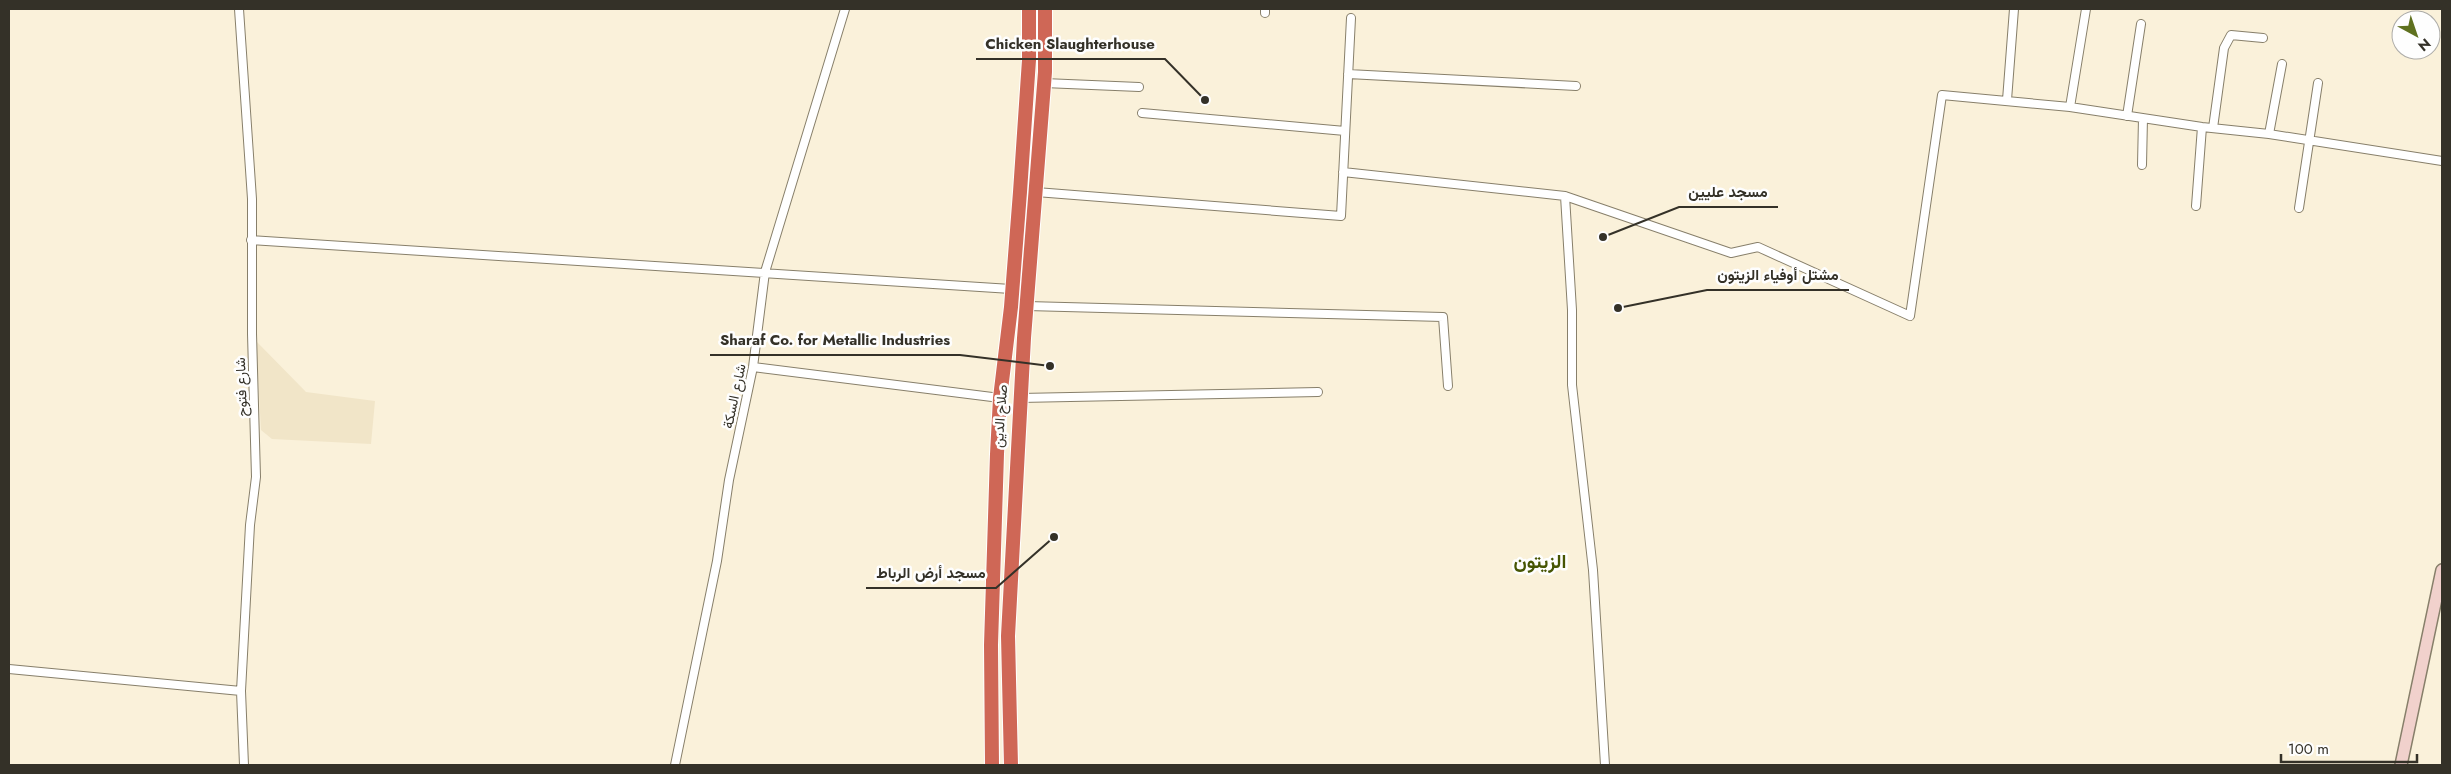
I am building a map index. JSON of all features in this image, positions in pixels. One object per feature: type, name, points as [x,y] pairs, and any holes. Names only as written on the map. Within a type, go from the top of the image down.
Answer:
[{"type":"highway","name":"صلاح الدين","points":[[992,765],[991,645],[1000,398],[1011,289],[1029,60],[1029,9]]},
{"type":"highway","name":"صلاح الدين","points":[[1011,765],[1008,636],[1020,398],[1044,83],[1045,9]]},
{"type":"street","name":"شارع فتوح","points":[[239,9],[252,199],[251,240],[256,477],[250,525],[241,691],[244,765]]},
{"type":"street","name":"شارع السكة","points":[[675,765],[717,560],[729,480],[753,367],[765,272],[845,9]]},
{"type":"street","points":[[2007,100],[2014,9]]},
{"type":"street","points":[[2070,107],[2086,9]]},
{"type":"street","points":[[1036,192],[1341,216],[1351,18]]},
{"type":"street","points":[[2127,116],[2141,24]]},
{"type":"street","points":[[2213,128],[2224,48],[2231,35],[2262,38]]},
{"type":"street","points":[[2269,134],[2282,64]]},
{"type":"street","points":[[1348,74],[1576,86]]},
{"type":"street","points":[[1044,83],[1138,88]]},
{"type":"street","points":[[2299,208],[2318,83]]},
{"type":"street","points":[[1343,172],[1565,196],[1731,253],[1758,247],[1910,316],[1942,95],[2070,107],[2202,127],[2269,134],[2442,161]]},
{"type":"street","points":[[1142,113],[1345,131]]},
{"type":"street","points":[[2142,165],[2144,118]]},
{"type":"street","points":[[2196,206],[2202,127]]},
{"type":"street","points":[[1565,196],[1572,310],[1572,385],[1592,570],[1605,765]]},
{"type":"street","points":[[251,240],[1011,289]]},
{"type":"street","points":[[1027,306],[1443,318],[1448,386]]},
{"type":"street","points":[[753,367],[1000,398]]},
{"type":"street","points":[[1020,398],[1318,392]]},
{"type":"street","points":[[2401,765],[2442,570]]},
{"type":"street","points":[[9,669],[241,691]]},
{"type":"shaded area","points":[[256,341],[306,392],[375,401],[371,444],[272,439],[261,430]]},
{"type":"place","name":"Chicken Slaughterhouse","points":[[1205,100]]},
{"type":"place","name":"مسجد عليين","points":[[1603,237]]},
{"type":"place","name":"مشتل أوفياء الزيتون","points":[[1618,308]]},
{"type":"place","name":"Sharaf Co. for Metallic Industries","points":[[1050,366]]},
{"type":"place","name":"مسجد أرض الرباط","points":[[1054,537]]},
{"type":"district","name":"الزيتون","points":[[1540,561]]}]
